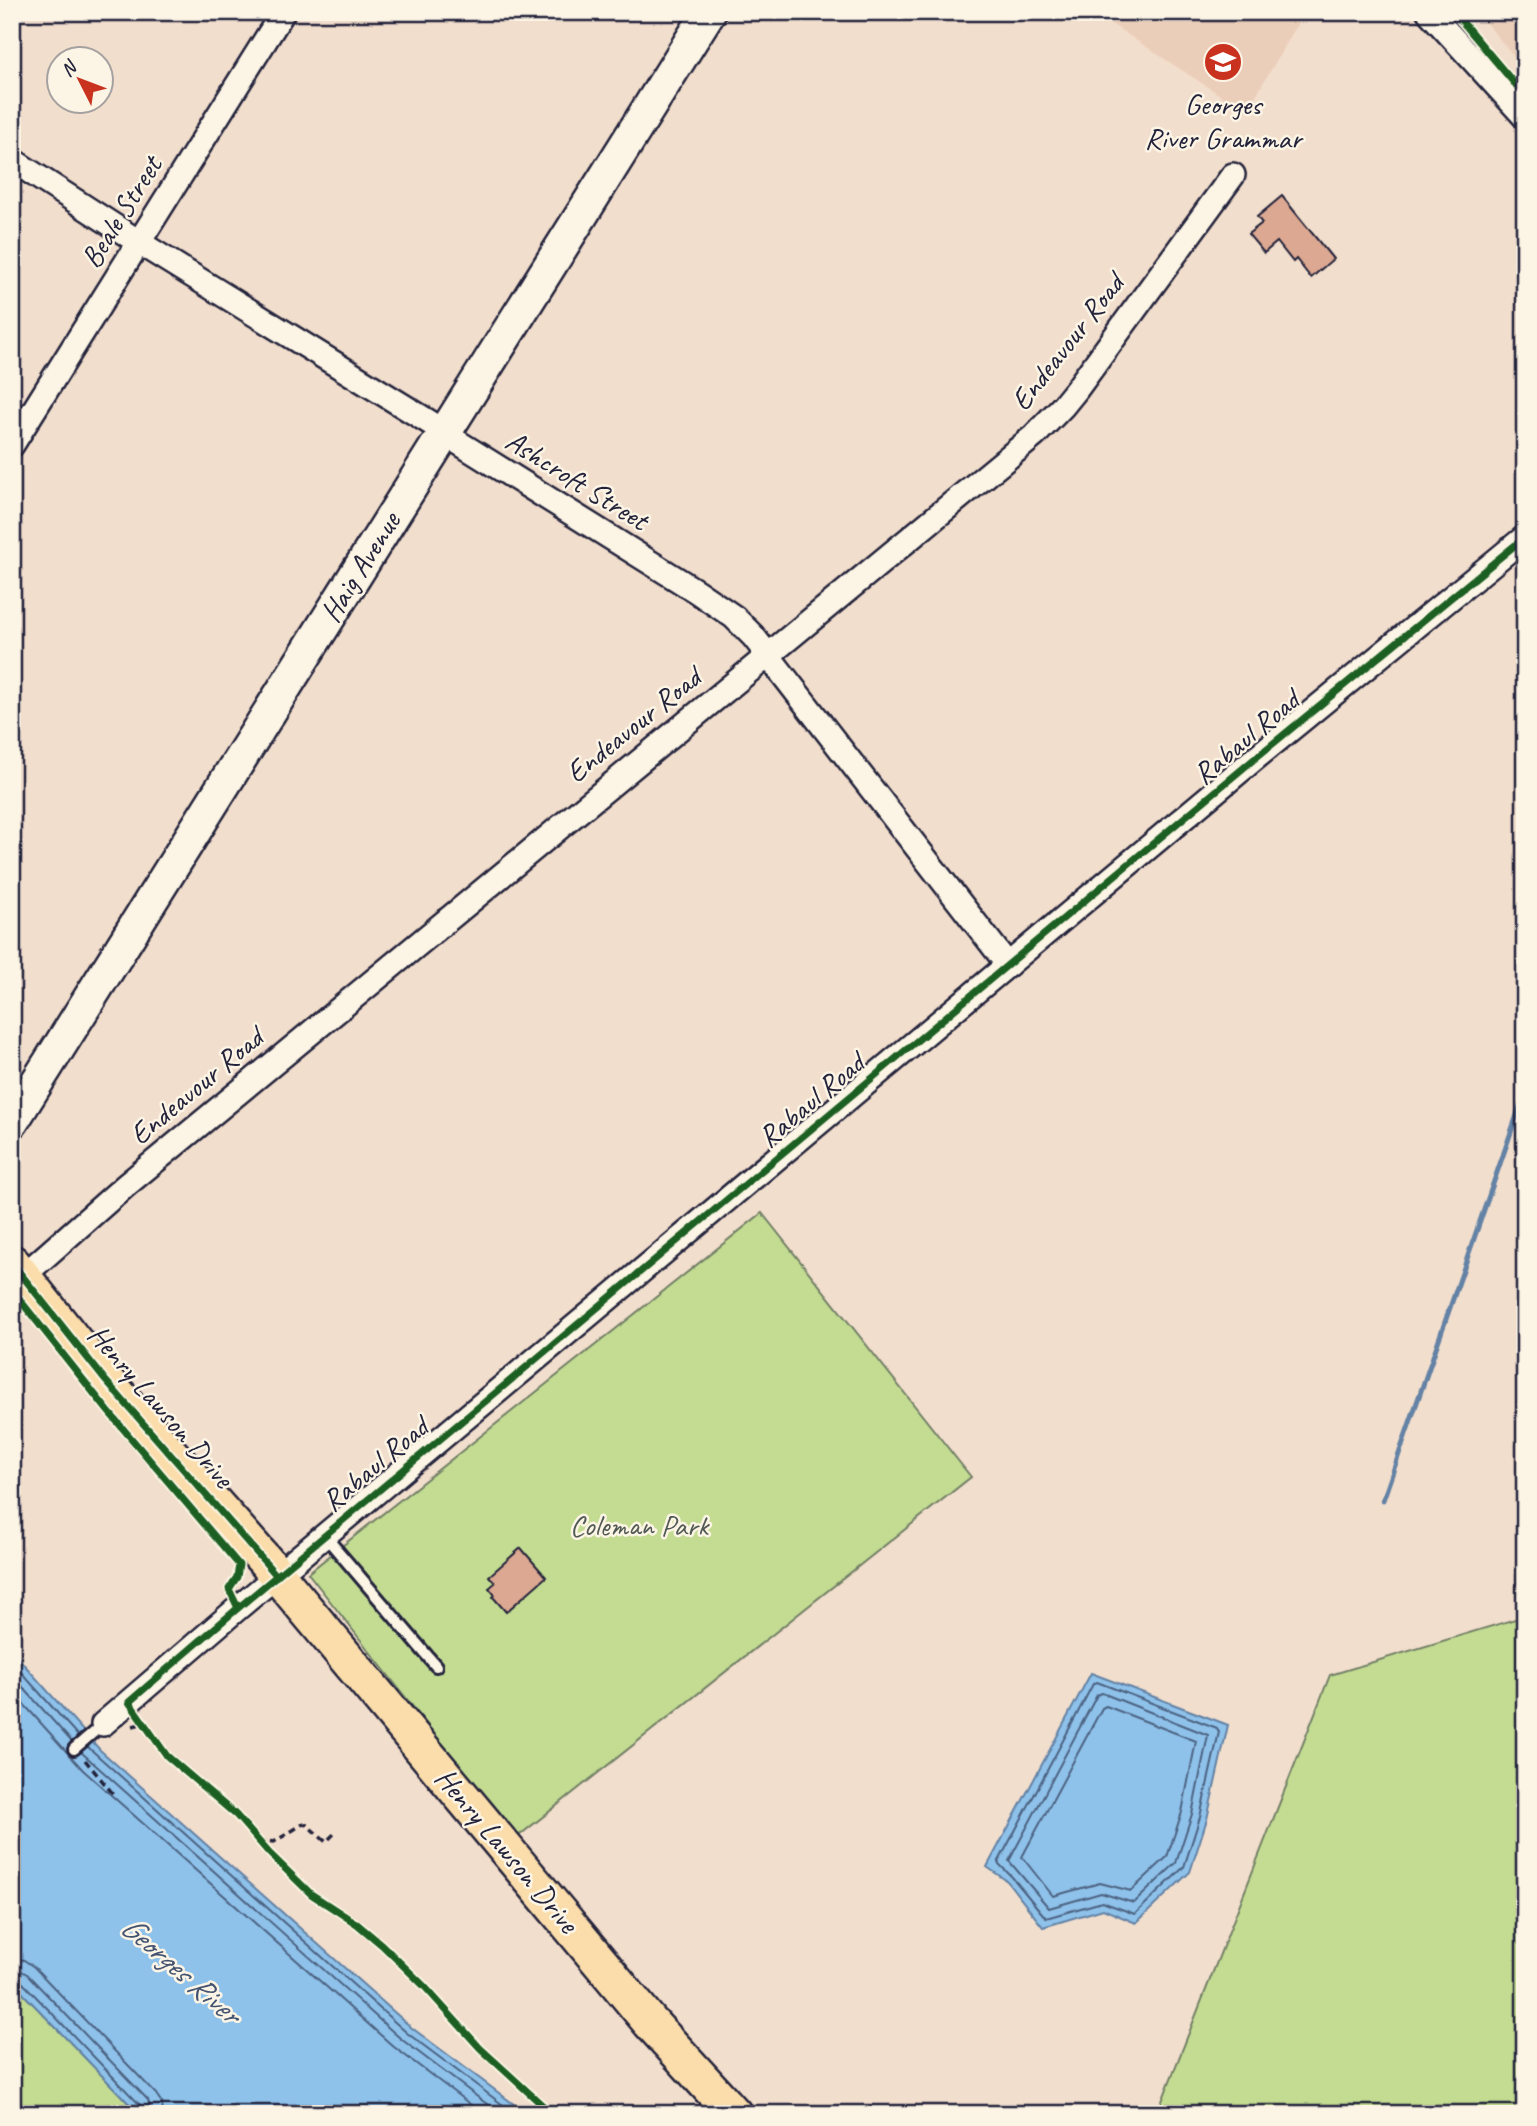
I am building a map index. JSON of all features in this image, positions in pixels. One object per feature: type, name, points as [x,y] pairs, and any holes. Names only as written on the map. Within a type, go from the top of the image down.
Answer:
[{"type":"main road","name":"Haig Avenue","points":[[12,1122],[709,12]]},
{"type":"main road","name":"Henry Lawson Drive","points":[[17,1270],[105,1380],[277,1576],[650,2022],[734,2114]]},
{"type":"street","name":"Beale Street","points":[[12,445],[283,12]]},
{"type":"street","points":[[1429,12],[1525,117]]},
{"type":"street","name":"Ashcroft Street","points":[[12,160],[722,608],[744,626],[768,655],[1008,965]]},
{"type":"street","name":"Endeavour Road","points":[[17,1270],[136,1177],[1049,421],[1076,390],[1233,175]]},
{"type":"street","name":"Rabaul Road","points":[[103,1724],[1008,965],[1525,537]]},
{"type":"lane","points":[[325,1536],[436,1666]]},
{"type":"lane","points":[[74,1749],[103,1724]]},
{"type":"path","points":[[129,1702],[151,1735]]},
{"type":"path","points":[[87,1764],[115,1796]]},
{"type":"path","points":[[255,1837],[274,1842],[303,1824],[326,1842],[336,1832]]},
{"type":"path","points":[[255,1837],[269,1853]]},
{"type":"shaded area","name":"Georges River Grammar","points":[[1093,12],[1305,12],[1246,112]]},
{"type":"shaded area","points":[[1477,12],[1525,12],[1525,70]]},
{"type":"green space","name":"Coleman Park","points":[[762,1213],[971,1477],[516,1838],[308,1573]]},
{"type":"green space","points":[[1525,1616],[1525,2114],[1157,2114],[1330,1675]]},
{"type":"green space","points":[[12,1982],[139,2114],[12,2114]]},
{"type":"water","name":"Georges River","points":[[12,1651],[100,1750],[412,2028],[527,2114],[139,2114],[12,1982]]},
{"type":"water","points":[[1091,1673],[1228,1725],[1207,1819],[1190,1872],[1136,1923],[1103,1909],[1043,1927],[1007,1881],[987,1867]]},
{"type":"building","points":[[1282,196],[1333,259],[1311,278],[1296,259],[1293,262],[1277,242],[1264,253],[1248,234],[1262,223],[1257,217]]},
{"type":"building","points":[[521,1548],[546,1577],[506,1612],[493,1597],[495,1595],[489,1588],[495,1583],[489,1576]]},
{"type":"waterway","points":[[1383,1500],[1525,1092]]},
{"type":"cycle path","points":[[1454,12],[1525,96]]},
{"type":"cycle path","points":[[552,2114],[480,2048],[425,1987],[382,1945],[357,1924],[311,1894],[269,1853],[236,1815],[167,1756],[129,1702],[1253,760],[1525,537]]},
{"type":"cycle path","points":[[12,1263],[105,1380],[277,1576]]},
{"type":"cycle path","points":[[12,1290],[108,1411],[239,1565],[237,1577],[229,1589],[238,1608]]},
{"type":"place","name":"Georges River Grammar","points":[[1223,62]]}]
